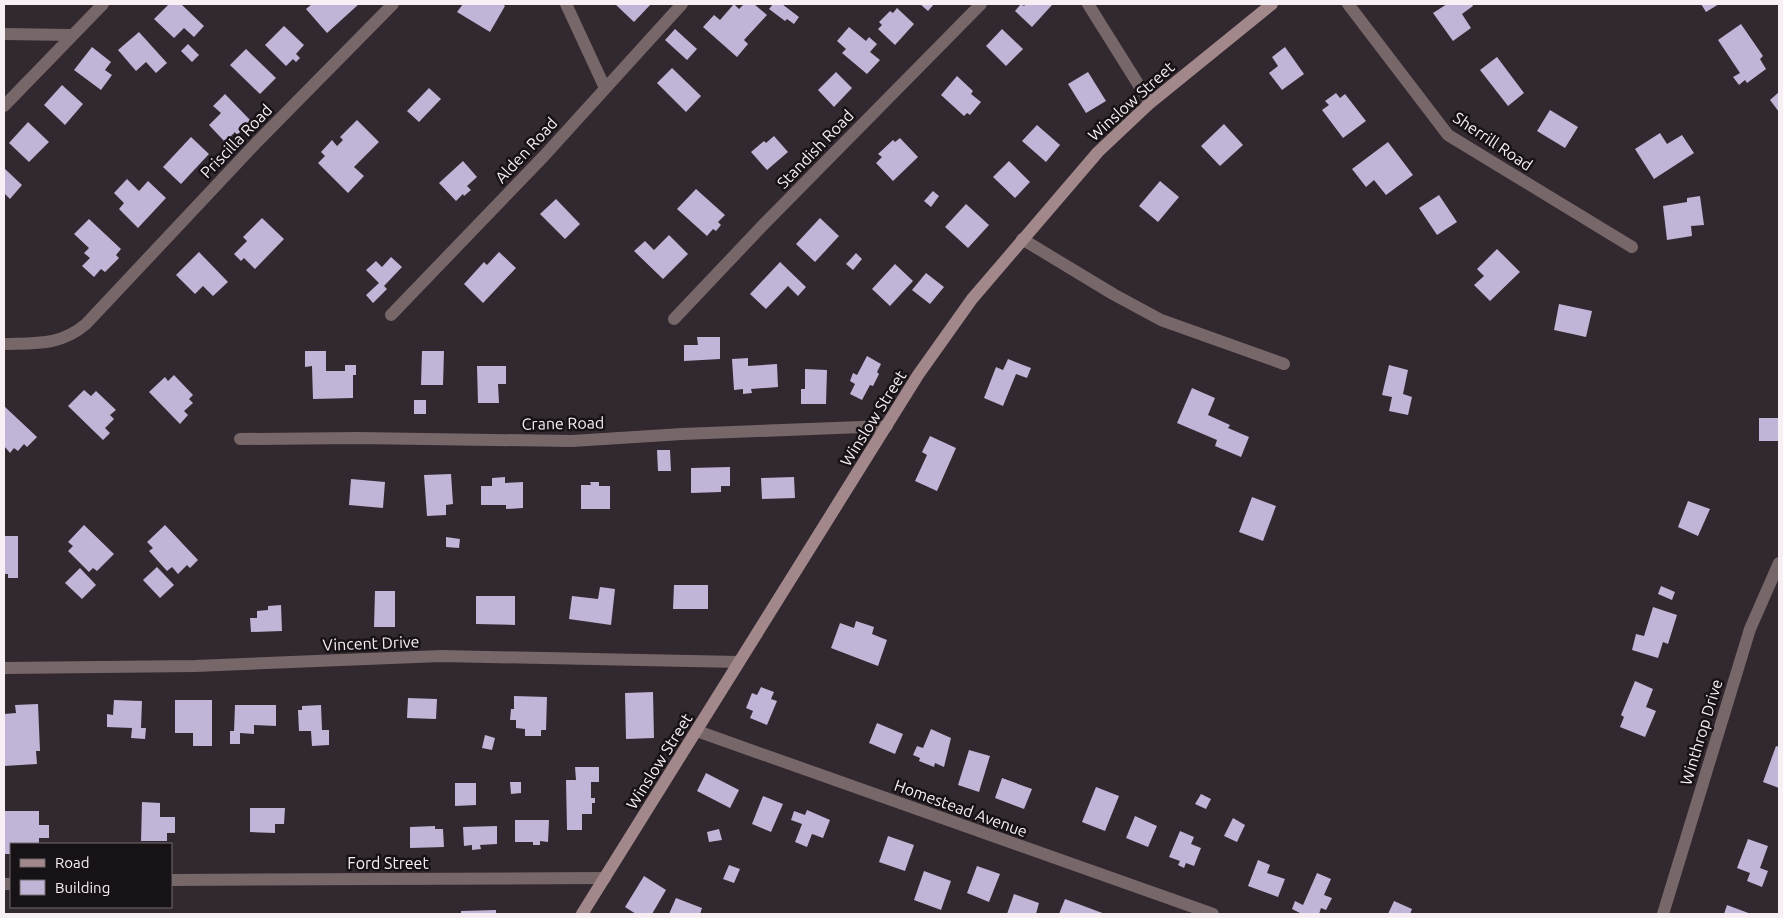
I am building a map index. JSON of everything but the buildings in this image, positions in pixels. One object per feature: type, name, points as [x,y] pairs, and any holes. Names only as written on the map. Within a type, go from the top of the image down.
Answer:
[{"type":"street","points":[[4,106],[102,4]]},
{"type":"street","name":"Priscilla Road","points":[[4,344],[51,342],[76,333],[393,4]]},
{"type":"street","points":[[566,4],[605,88]]},
{"type":"street","name":"Alden Road","points":[[391,315],[544,156],[682,4]]},
{"type":"street","name":"Standish Road","points":[[674,319],[765,223],[980,4]]},
{"type":"street","points":[[1088,4],[1150,103]]},
{"type":"street","name":"Winslow Street","points":[[582,914],[918,375],[972,299],[1098,152],[1150,103],[1272,4]]},
{"type":"street","name":"Sherrill Road","points":[[1348,4],[1448,135],[1632,247]]},
{"type":"street","points":[[4,34],[72,36]]},
{"type":"street","points":[[1022,239],[1113,294],[1162,320],[1284,364]]},
{"type":"street","name":"Crane Road","points":[[240,439],[358,438],[572,441],[692,433],[887,426]]},
{"type":"street","name":"Winthrop Drive","points":[[1663,914],[1750,629],[1779,563]]},
{"type":"street","name":"Vincent Drive","points":[[4,668],[195,666],[441,656],[740,662]]},
{"type":"street","name":"Homestead Avenue","points":[[697,731],[1213,914]]},
{"type":"street","name":"Ford Street","points":[[172,880],[605,878]]}]
